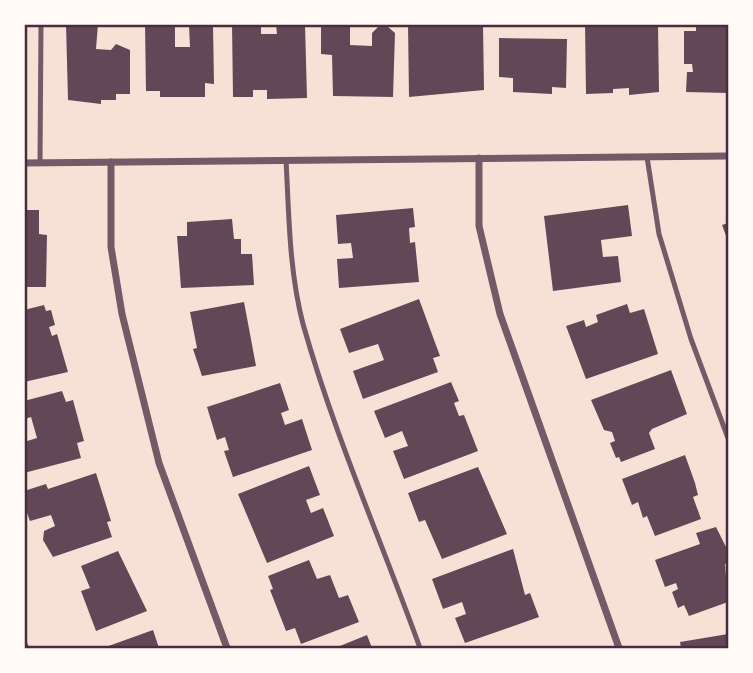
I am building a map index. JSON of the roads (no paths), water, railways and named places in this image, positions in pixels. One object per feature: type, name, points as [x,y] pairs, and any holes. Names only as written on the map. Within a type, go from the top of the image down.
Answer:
[{"type":"street","points":[[24,163],[729,156]]},
{"type":"street","points":[[480,158],[479,226],[500,314],[619,649]]},
{"type":"street","points":[[111,162],[111,247],[122,314],[159,463],[227,649]]},
{"type":"lane","points":[[40,162],[41,24]]},
{"type":"lane","points":[[647,157],[659,234],[691,339],[729,438]]},
{"type":"lane","points":[[286,160],[291,248],[303,321],[338,430],[420,649]]},
{"type":"lane","points":[[24,642],[27,649]]}]
